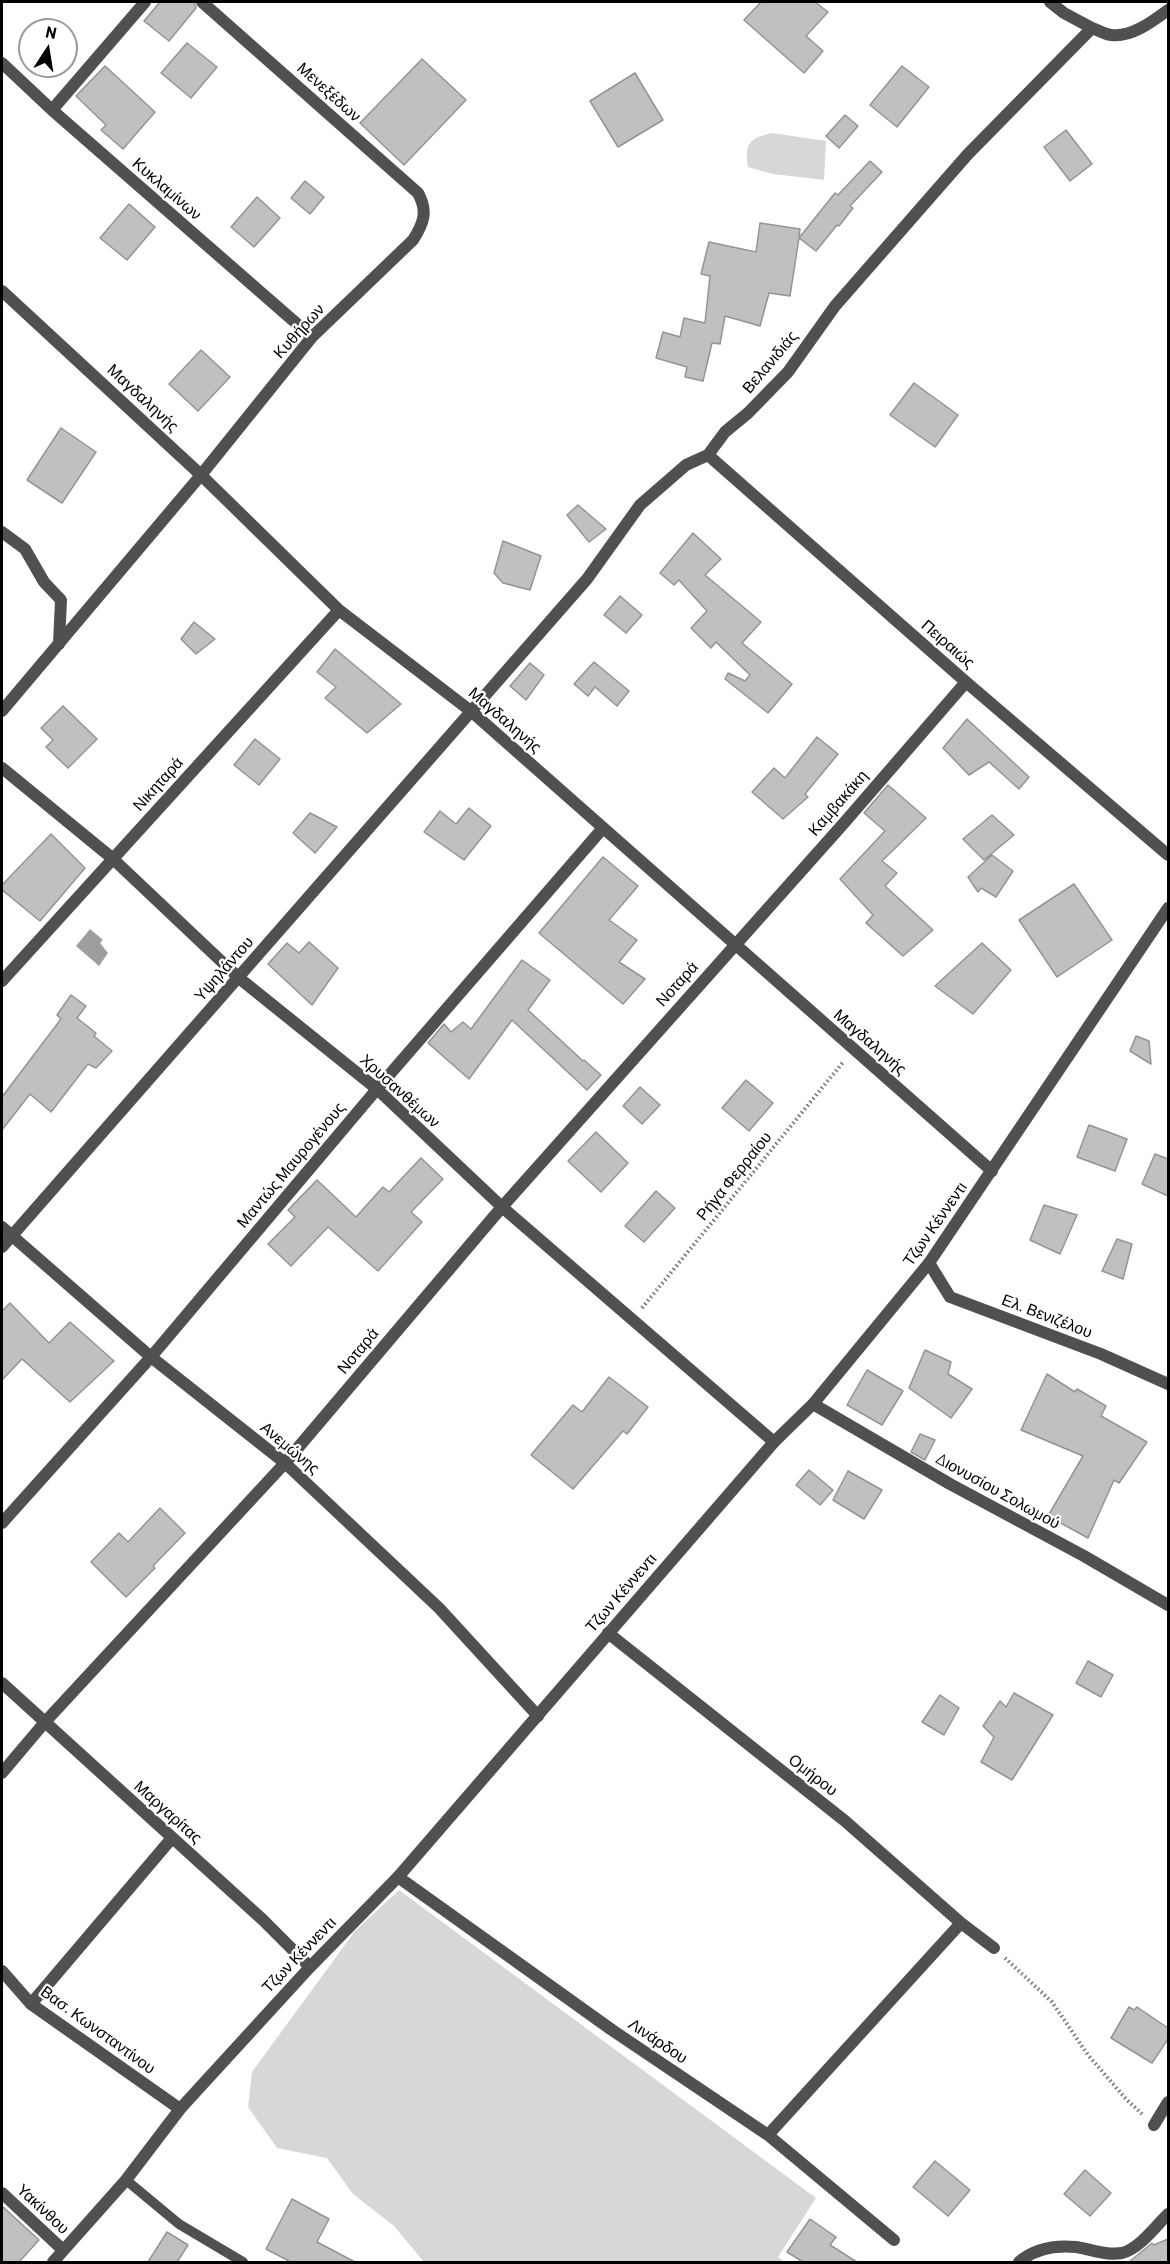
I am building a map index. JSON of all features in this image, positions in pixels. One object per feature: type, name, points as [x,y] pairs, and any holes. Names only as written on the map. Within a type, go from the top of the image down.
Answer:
[{"type":"street","points":[[52,110],[146,2]]},
{"type":"street","name":"Μενεξέδων","points":[[202,2],[418,193],[424,214]]},
{"type":"street","points":[[1050,2],[1092,28],[1111,35],[1129,33],[1168,10]]},
{"type":"street","name":"Βελανιδιάς","points":[[472,712],[587,579],[640,505],[686,465],[708,455],[725,432],[748,413],[788,372],[836,306],[968,154],[1092,28]]},
{"type":"street","name":"Κυκλαμίνων","points":[[2,63],[52,110],[312,337]]},
{"type":"street","name":"Κυθήρων","points":[[201,475],[312,337],[413,240],[421,226],[424,214]]},
{"type":"street","name":"Μαγδαληνής","points":[[2,291],[201,475],[339,609],[472,712],[992,1171]]},
{"type":"street","name":"Πειραιώς","points":[[708,455],[966,682],[1168,855]]},
{"type":"street","points":[[2,711],[201,475]]},
{"type":"street","points":[[2,532],[25,549],[44,582],[62,600],[59,644]]},
{"type":"street","name":"Νικηταρά","points":[[2,981],[339,609]]},
{"type":"street","name":"Καμβακάκη","points":[[734,945],[966,682]]},
{"type":"street","name":"Υψηλάντου","points":[[2,1247],[472,712]]},
{"type":"street","name":"Χρυσανθέμων","points":[[2,768],[112,858],[239,978],[377,1089],[502,1207],[774,1442]]},
{"type":"street","name":"Μαντώς Μαυρογένους","points":[[2,1522],[151,1357],[377,1089],[603,828]]},
{"type":"street","name":"Τζων Κέννεντι","points":[[53,2262],[126,2180],[180,2109],[309,1966],[398,1877],[774,1442],[813,1404],[929,1263],[1168,908]]},
{"type":"street","name":"Νοταρά","points":[[2,1773],[45,1722],[285,1463],[502,1207],[734,945]]},
{"type":"street","name":"Ανεμώνης","points":[[2,1227],[151,1357],[285,1463],[439,1608],[538,1716]]},
{"type":"street","name":"Ελ. Βενιζέλου","points":[[929,1263],[950,1297],[1101,1354],[1168,1384]]},
{"type":"street","name":"Διονυσίου Σολωμού","points":[[813,1404],[950,1484],[1084,1556],[1168,1605]]},
{"type":"street","name":"Ομήρου","points":[[608,1633],[845,1821],[961,1923],[994,1948]]},
{"type":"street","name":"Μαργαρίτας","points":[[2,1683],[263,1920],[309,1966]]},
{"type":"street","points":[[31,2004],[172,1838]]},
{"type":"street","name":"Λινάρδου","points":[[398,1877],[612,2030],[768,2135],[894,2240]]},
{"type":"street","points":[[768,2135],[961,1923]]},
{"type":"street","name":"Βασ. Κωνσταντίνου","points":[[2,1971],[31,2004],[180,2109]]},
{"type":"street","points":[[1154,2125],[1168,2102]]},
{"type":"street","name":"Υακίνθου","points":[[2,2193],[63,2250]]},
{"type":"street","points":[[1019,2262],[1028,2254],[1050,2248],[1076,2247],[1102,2253],[1123,2253],[1135,2246],[1168,2214]]},
{"type":"lane","points":[[126,2180],[179,2224],[244,2262]]},
{"type":"path","name":"Ρήγα Φερραίου","points":[[633,1318],[853,1049]]},
{"type":"path","points":[[994,1948],[1052,2002],[1088,2055],[1126,2099],[1154,2125]]},
{"type":"shaded area","points":[[772,133],[826,141],[824,180],[773,174],[748,167],[747,152],[750,143],[758,137]]},
{"type":"shaded area","points":[[90,929],[103,940],[100,943],[108,953],[99,966],[76,946]]},
{"type":"shaded area","points":[[399,1890],[816,2198],[778,2257],[784,2262],[424,2262],[394,2226],[353,2194],[327,2158],[277,2148],[248,2107],[252,2072],[355,1931]]},
{"type":"building","points":[[160,2],[194,2],[196,8],[169,41],[144,21]]},
{"type":"building","points":[[761,2],[815,2],[828,12],[806,36],[823,51],[804,73],[744,20]]},
{"type":"building","points":[[187,43],[217,67],[191,98],[161,73]]},
{"type":"building","points":[[422,59],[466,100],[404,165],[360,123]]},
{"type":"building","points":[[105,66],[155,112],[123,149],[101,130],[106,125],[76,96]]},
{"type":"building","points":[[902,66],[929,87],[897,127],[870,105]]},
{"type":"building","points":[[635,73],[663,120],[618,147],[590,101]]},
{"type":"building","points":[[845,115],[858,126],[839,148],[826,136]]},
{"type":"building","points":[[1066,130],[1092,164],[1070,181],[1044,147]]},
{"type":"building","points":[[870,161],[882,172],[850,206],[853,208],[816,251],[799,238],[835,193],[838,195]]},
{"type":"building","points":[[305,181],[324,197],[310,214],[291,198]]},
{"type":"building","points":[[257,197],[280,218],[254,247],[231,227]]},
{"type":"building","points":[[129,204],[155,227],[127,260],[100,238]]},
{"type":"building","points":[[760,223],[800,229],[790,296],[769,293],[760,326],[725,316],[720,344],[712,343],[703,381],[685,377],[687,367],[656,358],[663,332],[680,337],[684,318],[705,323],[710,276],[701,274],[709,242],[756,252]]},
{"type":"building","points":[[201,350],[230,377],[198,411],[169,384]]},
{"type":"building","points":[[914,383],[958,415],[935,447],[890,415]]},
{"type":"building","points":[[61,428],[96,452],[62,503],[27,480]]},
{"type":"building","points":[[578,505],[606,529],[589,542],[567,515]]},
{"type":"building","points":[[693,533],[721,559],[705,575],[761,622],[742,643],[792,684],[768,713],[725,679],[728,673],[745,681],[750,675],[716,642],[711,648],[691,628],[707,611],[679,580],[674,585],[660,573]]},
{"type":"building","points":[[503,541],[541,556],[530,590],[503,583],[494,573]]},
{"type":"building","points":[[620,596],[642,615],[626,633],[604,615]]},
{"type":"building","points":[[194,622],[215,639],[196,654],[181,639]]},
{"type":"building","points":[[335,649],[401,704],[367,733],[325,698],[336,687],[317,672]]},
{"type":"building","points":[[594,662],[629,691],[617,706],[595,687],[588,696],[574,684]]},
{"type":"building","points":[[530,663],[544,675],[526,700],[510,686]]},
{"type":"building","points":[[63,706],[97,739],[68,768],[46,747],[53,740],[41,728]]},
{"type":"building","points":[[967,719],[1029,777],[1019,789],[989,762],[969,775],[943,748]]},
{"type":"building","points":[[817,737],[838,754],[805,794],[808,797],[783,819],[752,792],[774,768],[785,778]]},
{"type":"building","points":[[255,739],[280,759],[259,785],[234,765]]},
{"type":"building","points":[[888,785],[926,818],[882,861],[897,873],[885,886],[933,930],[903,956],[866,923],[873,915],[840,879],[885,831],[864,813]]},
{"type":"building","points":[[469,808],[491,826],[464,860],[424,832],[440,811],[456,824]]},
{"type":"building","points":[[310,813],[337,827],[315,853],[293,833]]},
{"type":"building","points":[[992,815],[1014,835],[984,860],[963,839]]},
{"type":"building","points":[[51,834],[85,868],[40,921],[2,890],[2,885]]},
{"type":"building","points":[[992,855],[1013,871],[996,897],[981,888],[978,892],[968,877]]},
{"type":"building","points":[[603,857],[638,886],[609,920],[637,940],[619,962],[645,979],[623,1004],[539,933]]},
{"type":"building","points":[[1074,884],[1112,940],[1057,977],[1019,920]]},
{"type":"building","points":[[309,942],[338,968],[312,1005],[268,964],[287,943],[299,953]]},
{"type":"building","points":[[982,943],[1011,970],[973,1014],[935,986]]},
{"type":"building","points":[[522,960],[550,980],[528,1010],[601,1075],[587,1090],[512,1020],[469,1079],[428,1043],[444,1024],[451,1032],[463,1022],[471,1029]]},
{"type":"building","points":[[71,995],[86,1006],[77,1018],[96,1033],[94,1036],[112,1051],[96,1068],[88,1064],[51,1112],[30,1094],[2,1130],[2,1097],[61,1019],[57,1015]]},
{"type":"building","points":[[1136,1036],[1149,1041],[1151,1064],[1130,1051]]},
{"type":"building","points":[[746,1080],[773,1103],[749,1131],[722,1108]]},
{"type":"building","points":[[640,1087],[660,1105],[642,1124],[623,1106]]},
{"type":"building","points":[[1089,1125],[1127,1139],[1115,1171],[1077,1157]]},
{"type":"building","points":[[596,1132],[628,1163],[601,1192],[568,1161]]},
{"type":"building","points":[[1155,1154],[1168,1159],[1168,1196],[1142,1184]]},
{"type":"building","points":[[421,1158],[443,1179],[411,1212],[422,1222],[378,1271],[328,1227],[291,1266],[268,1244],[295,1217],[288,1210],[317,1180],[356,1217],[383,1187],[389,1192]]},
{"type":"building","points":[[656,1191],[675,1208],[644,1242],[625,1226]]},
{"type":"building","points":[[1044,1205],[1077,1215],[1060,1254],[1030,1240]]},
{"type":"building","points":[[1117,1239],[1132,1244],[1123,1279],[1102,1271]]},
{"type":"building","points":[[10,1303],[49,1343],[70,1322],[114,1361],[70,1402],[22,1359],[2,1380],[2,1311]]},
{"type":"building","points":[[925,1350],[951,1362],[948,1374],[972,1389],[951,1418],[909,1388]]},
{"type":"building","points":[[867,1370],[903,1391],[882,1425],[847,1405]]},
{"type":"building","points":[[1047,1374],[1075,1392],[1077,1389],[1106,1406],[1101,1416],[1147,1442],[1119,1483],[1114,1480],[1088,1538],[1048,1516],[1083,1456],[1021,1430]]},
{"type":"building","points":[[609,1377],[648,1407],[627,1434],[623,1431],[573,1489],[531,1455],[573,1405],[582,1412]]},
{"type":"building","points":[[920,1434],[935,1440],[925,1460],[911,1452]]},
{"type":"building","points":[[809,1470],[833,1490],[820,1505],[796,1485]]},
{"type":"building","points":[[848,1471],[882,1490],[864,1519],[833,1500]]},
{"type":"building","points":[[160,1508],[185,1533],[126,1597],[91,1562],[119,1533],[128,1542]]},
{"type":"building","points":[[1088,1661],[1113,1675],[1101,1697],[1076,1683]]},
{"type":"building","points":[[1014,1693],[1053,1715],[1012,1780],[981,1762],[994,1737],[983,1726],[1000,1701],[1006,1707]]},
{"type":"building","points":[[940,1695],[959,1708],[944,1735],[922,1722]]},
{"type":"building","points":[[1129,2007],[1134,2010],[1137,2007],[1168,2028],[1168,2039],[1152,2063],[1111,2038]]},
{"type":"building","points":[[935,2161],[970,2190],[948,2216],[913,2187]]},
{"type":"building","points":[[1085,2170],[1111,2193],[1090,2216],[1064,2194]]},
{"type":"building","points":[[292,2199],[329,2219],[317,2242],[355,2262],[291,2262],[266,2249]]},
{"type":"building","points":[[2,2206],[39,2240],[19,2262],[2,2262]]},
{"type":"building","points":[[810,2219],[836,2237],[830,2245],[857,2262],[803,2262],[787,2252]]},
{"type":"building","points":[[167,2232],[188,2245],[177,2262],[148,2262]]},
{"type":"building","points":[[1168,2239],[1168,2262],[1129,2262],[1152,2243],[1154,2245]]}]
